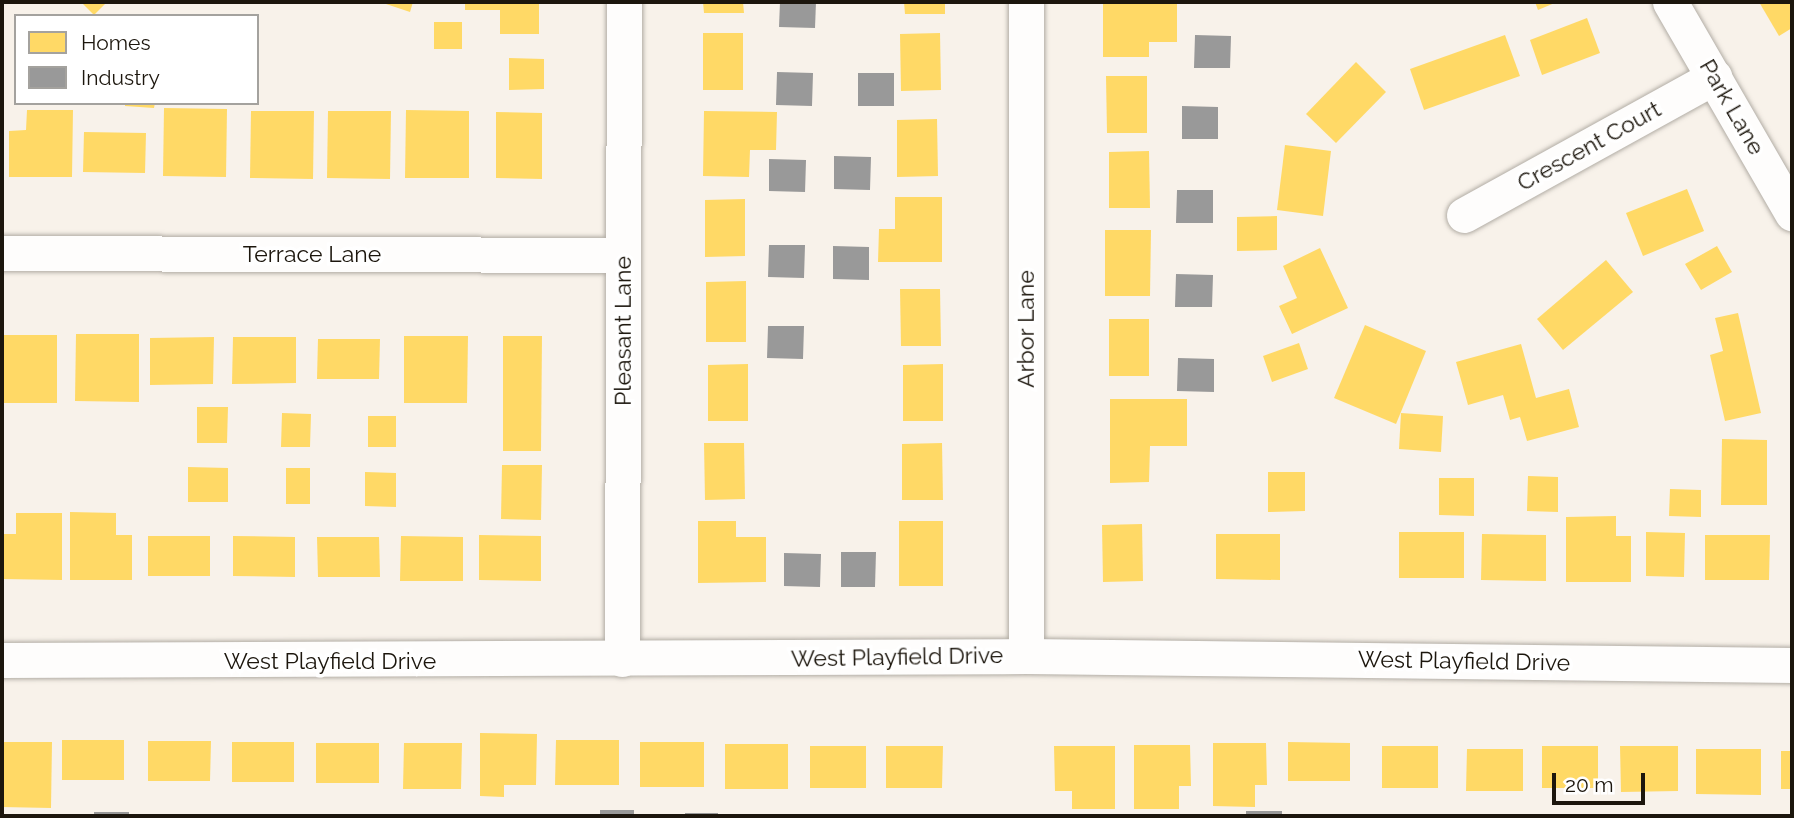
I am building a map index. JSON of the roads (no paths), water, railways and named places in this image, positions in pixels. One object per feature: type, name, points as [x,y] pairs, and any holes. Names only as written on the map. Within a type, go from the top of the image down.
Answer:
[{"type":"street","name":"Pleasant Lane","points":[[622,660],[624,2]]},
{"type":"street","name":"Arbor Lane","points":[[1026,2],[1026,656]]},
{"type":"street","name":"Park Lane","points":[[1670,2],[1792,213]]},
{"type":"street","name":"Crescent Court","points":[[1464,215],[1714,77]]},
{"type":"street","name":"Terrace Lane","points":[[2,253],[623,255]]},
{"type":"street","name":"West Playfield Drive","points":[[2,660],[622,660],[1026,656],[1792,665]]}]
